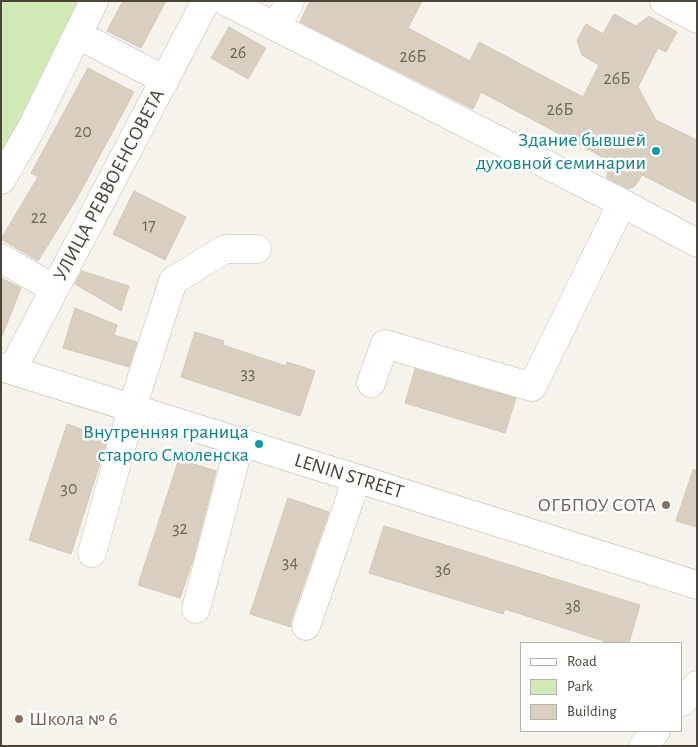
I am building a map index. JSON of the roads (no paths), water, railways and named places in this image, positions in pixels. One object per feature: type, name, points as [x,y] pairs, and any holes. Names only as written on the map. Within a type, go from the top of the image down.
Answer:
[{"type":"street","points":[[1,180],[30,131],[94,1]]},
{"type":"street","name":"УЛИЦА РЕВВОЕНСОВЕТА","points":[[6,368],[54,289],[206,1]]},
{"type":"street","points":[[226,1],[697,243]]},
{"type":"street","points":[[276,27],[290,1]]},
{"type":"street","points":[[664,1],[697,19]]},
{"type":"street","points":[[697,24],[692,33],[697,36]]},
{"type":"street","points":[[78,35],[165,80]]},
{"type":"street","points":[[371,383],[385,344],[532,387],[622,203]]},
{"type":"street","points":[[92,553],[132,408],[173,281],[225,249],[257,249]]},
{"type":"street","points":[[1,258],[54,289]]},
{"type":"street","name":"LENIN STREET","points":[[6,368],[697,585]]},
{"type":"street","points":[[196,609],[240,442]]},
{"type":"street","points":[[306,626],[350,499],[355,478]]},
{"type":"street","points":[[683,701],[697,685]]},
{"type":"street","points":[[643,746],[655,732]]},
{"type":"place","name":"Здание бывшей духовной семинарии","points":[[656,151]]},
{"type":"place","name":"Внутренняя граница старого Смоленска","points":[[259,444]]},
{"type":"place","name":"ОГБПОУ СОТА","points":[[666,505]]},
{"type":"place","name":"Школа № 6","points":[[19,719]]}]
